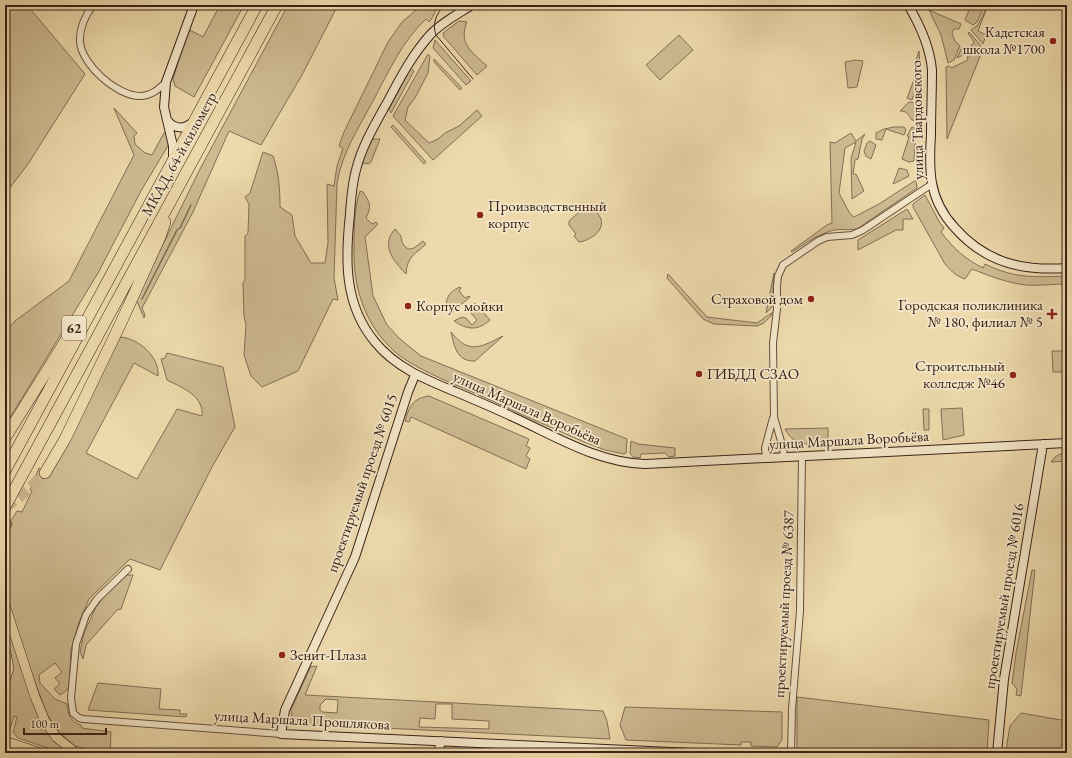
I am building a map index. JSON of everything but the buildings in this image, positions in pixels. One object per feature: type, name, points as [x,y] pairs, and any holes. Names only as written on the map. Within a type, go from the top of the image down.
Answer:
[{"type":"highway","name":"МКАД, 64-й километр","points":[[103,288],[257,5]]},
{"type":"highway","name":"МКАД, 64-й километр","points":[[5,507],[277,5]]},
{"type":"highway","points":[[45,473],[65,438],[124,318],[160,237],[171,200]]},
{"type":"highway","points":[[5,471],[103,288]]},
{"type":"highway","name":"62","points":[[5,438],[78,321],[103,288]]},
{"type":"highway","points":[[5,653],[8,668],[5,678]]},
{"type":"main road","points":[[5,605],[35,697],[45,721],[56,736],[76,753]]},
{"type":"main road","points":[[5,741],[41,753]]},
{"type":"street","points":[[93,5],[88,12],[81,30],[80,42],[83,53],[95,72],[129,94],[140,96],[156,91],[166,82]]},
{"type":"street","points":[[172,162],[173,146],[164,107],[164,96],[166,82],[194,5]]},
{"type":"street","name":"улица Маршала Воробьёва","points":[[472,5],[434,30],[414,55],[377,120],[362,152],[353,183],[347,256],[347,276],[350,292],[366,330],[375,343],[398,364],[415,375],[487,405],[583,449],[614,460],[630,463],[645,464],[1067,443]]},
{"type":"street","name":"улица Твардовского","points":[[908,5],[927,43],[931,60],[930,153],[932,184],[940,206],[949,221],[961,235],[979,250],[999,261],[1021,267],[1039,269],[1067,268]]},
{"type":"street","points":[[156,91],[160,91],[164,96]]},
{"type":"street","points":[[167,120],[179,128],[188,126],[194,120]]},
{"type":"street","points":[[766,457],[765,448],[774,417],[774,326],[777,309],[777,286],[783,265],[818,241],[827,237],[852,235],[863,230],[932,184]]},
{"type":"street","name":"проектируемый проезд № 6015","points":[[281,734],[285,710],[307,658],[355,557],[408,392],[415,375]]},
{"type":"street","points":[[774,417],[784,448],[784,457]]},
{"type":"street","name":"проектируемый проезд № 6016","points":[[998,753],[1004,679],[1043,444]]},
{"type":"street","name":"проектируемый проезд № 6387","points":[[791,753],[792,709],[800,611],[802,456]]},
{"type":"street","name":"улица Маршала Прошлякова","points":[[128,569],[96,599],[86,615],[76,644],[71,698],[72,709],[76,715],[83,719],[281,734],[693,753]]},
{"type":"street","points":[[438,753],[441,741]]},
{"type":"shaded area","points":[[5,5],[27,5],[85,74],[28,164],[5,194]]},
{"type":"shaded area","points":[[220,5],[244,5],[194,97],[175,86],[173,79],[188,29],[203,37]]},
{"type":"shaded area","points":[[288,5],[338,5],[302,75],[261,145],[229,131],[193,212],[142,308],[145,315],[144,318],[136,299],[200,169]]},
{"type":"shaded area","points":[[422,5],[440,5],[429,22],[426,19],[417,28],[396,58],[352,140],[339,172],[337,183],[334,278],[338,300],[333,299],[298,371],[262,387],[251,376],[244,355],[246,325],[244,316],[243,283],[245,280],[245,236],[248,233],[249,204],[245,197],[250,193],[263,152],[273,156],[279,182],[280,207],[292,215],[295,236],[311,263],[325,263],[328,243],[327,184],[334,186],[337,166],[343,148],[339,146],[344,132],[388,42],[402,22]]},
{"type":"shaded area","points":[[971,5],[985,5],[977,22],[973,25],[965,20]]},
{"type":"shaded area","points":[[988,5],[978,31],[986,35],[983,44],[971,30],[978,25]]},
{"type":"shaded area","points":[[929,10],[961,24],[959,29],[954,29],[952,33],[955,41],[960,46],[954,60],[948,63],[941,35]]},
{"type":"shaded area","points":[[459,21],[467,22],[464,36],[465,42],[472,52],[487,66],[477,75],[444,37],[443,33]]},
{"type":"shaded area","points":[[969,32],[981,46],[957,58],[962,47],[969,47],[974,42],[968,33]]},
{"type":"shaded area","points":[[679,35],[693,50],[660,80],[646,65]]},
{"type":"shaded area","points":[[435,40],[471,81],[466,85],[433,48]]},
{"type":"shaded area","points":[[983,49],[947,139],[946,67],[949,66],[951,68],[968,60],[967,57]]},
{"type":"shaded area","points":[[919,51],[921,76],[919,121],[912,120],[906,112],[900,111],[909,102],[917,103],[917,97],[913,96],[912,100],[907,98],[917,72],[914,67]]},
{"type":"shaded area","points":[[428,54],[430,56],[428,73],[415,98],[408,107],[405,120],[429,143],[459,126],[477,110],[482,116],[433,160],[393,116]]},
{"type":"shaded area","points":[[434,59],[462,88],[460,90],[434,62]]},
{"type":"shaded area","points":[[856,60],[863,61],[857,87],[848,88],[845,62]]},
{"type":"shaded area","points":[[411,68],[414,71],[391,113],[389,109]]},
{"type":"shaded area","points":[[114,108],[137,133],[134,136],[135,144],[145,153],[152,155],[164,133],[168,132],[169,144],[141,191],[98,273],[5,426],[5,333],[15,321],[69,281],[134,155]]},
{"type":"shaded area","points":[[393,125],[426,162],[424,164],[391,127]]},
{"type":"shaded area","points":[[904,127],[906,130],[904,135],[886,129],[882,140],[876,139],[876,133],[884,129]]},
{"type":"shaded area","points":[[912,127],[916,129],[914,161],[909,162],[902,159],[909,137],[907,136]]},
{"type":"shaded area","points":[[851,133],[856,141],[865,134],[862,139],[858,159],[855,160],[853,174],[856,174],[864,191],[852,199],[851,159],[856,142],[845,148],[839,193],[850,214],[854,217],[879,204],[916,180],[917,188],[857,229],[834,230],[828,232],[812,239],[792,252],[791,251],[832,223],[830,142],[835,143]]},
{"type":"shaded area","points":[[371,139],[380,139],[371,162],[369,164],[362,163]]},
{"type":"shaded area","points":[[870,141],[876,145],[871,159],[866,156],[864,151],[867,143]]},
{"type":"shaded area","points":[[899,168],[907,170],[909,176],[893,184]]},
{"type":"shaded area","points":[[360,191],[363,192],[370,207],[366,218],[372,224],[376,222],[378,224],[365,237],[373,296],[387,325],[400,339],[421,356],[627,439],[626,453],[624,454],[605,450],[584,442],[435,376],[395,352],[376,330],[363,305],[359,292],[354,264],[354,234],[355,212]]},
{"type":"shaded area","points":[[925,195],[944,228],[941,232],[955,248],[971,261],[983,268],[985,264],[1016,275],[1035,277],[1067,276],[1067,284],[1026,285],[1012,283],[972,269],[965,279],[956,275],[945,264],[913,207],[913,204]]},
{"type":"shaded area","points":[[587,205],[590,205],[602,222],[596,234],[587,240],[579,242],[574,236],[576,234],[569,225],[569,221]]},
{"type":"shaded area","points":[[907,209],[913,219],[903,219],[903,230],[896,230],[858,250],[858,240]]},
{"type":"shaded area","points":[[395,229],[401,236],[403,244],[406,248],[414,248],[423,241],[426,244],[410,260],[406,274],[393,259],[390,253],[389,241]]},
{"type":"shaded area","points":[[774,273],[772,307],[766,313]]},
{"type":"shaded area","points":[[668,274],[707,317],[757,323],[773,312],[764,323],[757,326],[714,324],[703,319],[667,278]]},
{"type":"shaded area","points":[[460,287],[461,288],[459,291],[465,298],[470,297],[449,315],[446,306],[447,298],[452,292]]},
{"type":"shaded area","points":[[475,303],[490,320],[486,324],[477,328],[468,328],[454,321],[462,317],[466,318],[472,325],[477,320],[470,312],[470,308]]},
{"type":"shaded area","points":[[451,332],[464,344],[476,347],[482,346],[503,336],[475,361],[469,361],[460,356],[457,352],[453,343]]},
{"type":"shaded area","points":[[120,337],[134,341],[152,356],[158,369],[158,376],[134,363],[86,453],[137,479],[177,409],[202,416],[200,403],[196,398],[186,390],[167,380],[161,359],[165,358],[167,353],[223,367],[235,427],[212,467],[160,570],[130,559],[89,599],[79,622],[71,650],[69,687],[66,691],[60,695],[54,689],[60,684],[55,678],[62,672],[55,663],[39,675],[40,683],[55,699],[67,704],[70,717],[74,722],[81,725],[82,728],[111,732],[110,753],[92,753],[78,746],[76,747],[62,735],[47,714],[5,594],[5,530],[17,511],[22,512],[32,491],[30,490],[39,468],[49,475]]},
{"type":"shaded area","points":[[1052,351],[1064,351],[1065,372],[1053,372]]},
{"type":"shaded area","points":[[429,396],[529,439],[526,446],[530,448],[526,456],[530,459],[526,469],[411,417],[409,422],[405,421],[412,404],[419,399]]},
{"type":"shaded area","points":[[962,408],[964,435],[943,440],[941,409]]},
{"type":"shaded area","points":[[923,409],[929,409],[929,430],[924,430]]},
{"type":"shaded area","points":[[828,428],[828,444],[803,444],[793,439],[785,429]]},
{"type":"shaded area","points":[[631,441],[638,444],[675,448],[675,456],[669,457],[665,453],[641,454],[640,458],[633,457],[630,453]]},
{"type":"shaded area","points":[[1060,454],[1067,454],[1067,461],[1051,462],[1055,457]]},
{"type":"shaded area","points":[[1032,570],[1035,570],[1021,696],[1016,695],[1017,689],[1012,683],[1016,653]]},
{"type":"shaded area","points":[[127,575],[133,575],[121,609],[117,610],[86,645],[83,659],[80,652],[84,633],[96,607],[106,594]]},
{"type":"shaded area","points":[[5,613],[32,696],[70,753],[63,753],[18,738],[13,732],[17,717],[14,716],[10,729],[5,732],[5,685],[7,683],[8,652],[5,645]]},
{"type":"shaded area","points":[[317,666],[305,695],[603,711],[607,721],[610,739],[300,724],[293,719],[291,710],[310,667]],"holes":[[[326,699],[338,700],[337,713],[322,712],[320,710],[320,705]],[[436,704],[452,704],[452,719],[489,721],[489,729],[419,727],[420,718],[435,719]]]},
{"type":"shaded area","points":[[98,683],[161,689],[159,709],[180,710],[180,714],[187,714],[186,717],[88,710]]},
{"type":"shaded area","points":[[797,697],[989,720],[987,752],[880,753],[797,749]]},
{"type":"shaded area","points":[[625,707],[782,712],[782,740],[777,747],[751,746],[751,742],[741,742],[741,745],[626,740],[620,725]]},
{"type":"shaded area","points":[[1021,713],[1067,721],[1067,753],[1007,753],[1010,726]]},
{"type":"waterway","points":[[142,299],[191,205]]},
{"type":"waterway","points":[[5,538],[12,524],[11,522]]},
{"type":"tunnel","points":[[5,507],[26,491],[45,473]]},
{"type":"tram line","points":[[445,5],[439,12],[436,19],[434,27],[436,35],[473,79]]},
{"type":"place","name":"Кадетская школа №1700","points":[[1053,41]]},
{"type":"place","name":"Производственный корпус","points":[[480,215]]},
{"type":"place","name":"Страховой дом","points":[[811,299]]},
{"type":"place","name":"Корпус мойки","points":[[408,306]]},
{"type":"place","name":"Городская поликлиника № 180, филиал № 5","points":[[1052,314]]},
{"type":"place","name":"ГИБДД СЗАО","points":[[699,374]]},
{"type":"place","name":"Строительный колледж №46","points":[[1013,375]]},
{"type":"place","name":"Зенит-Плаза","points":[[282,655]]}]
